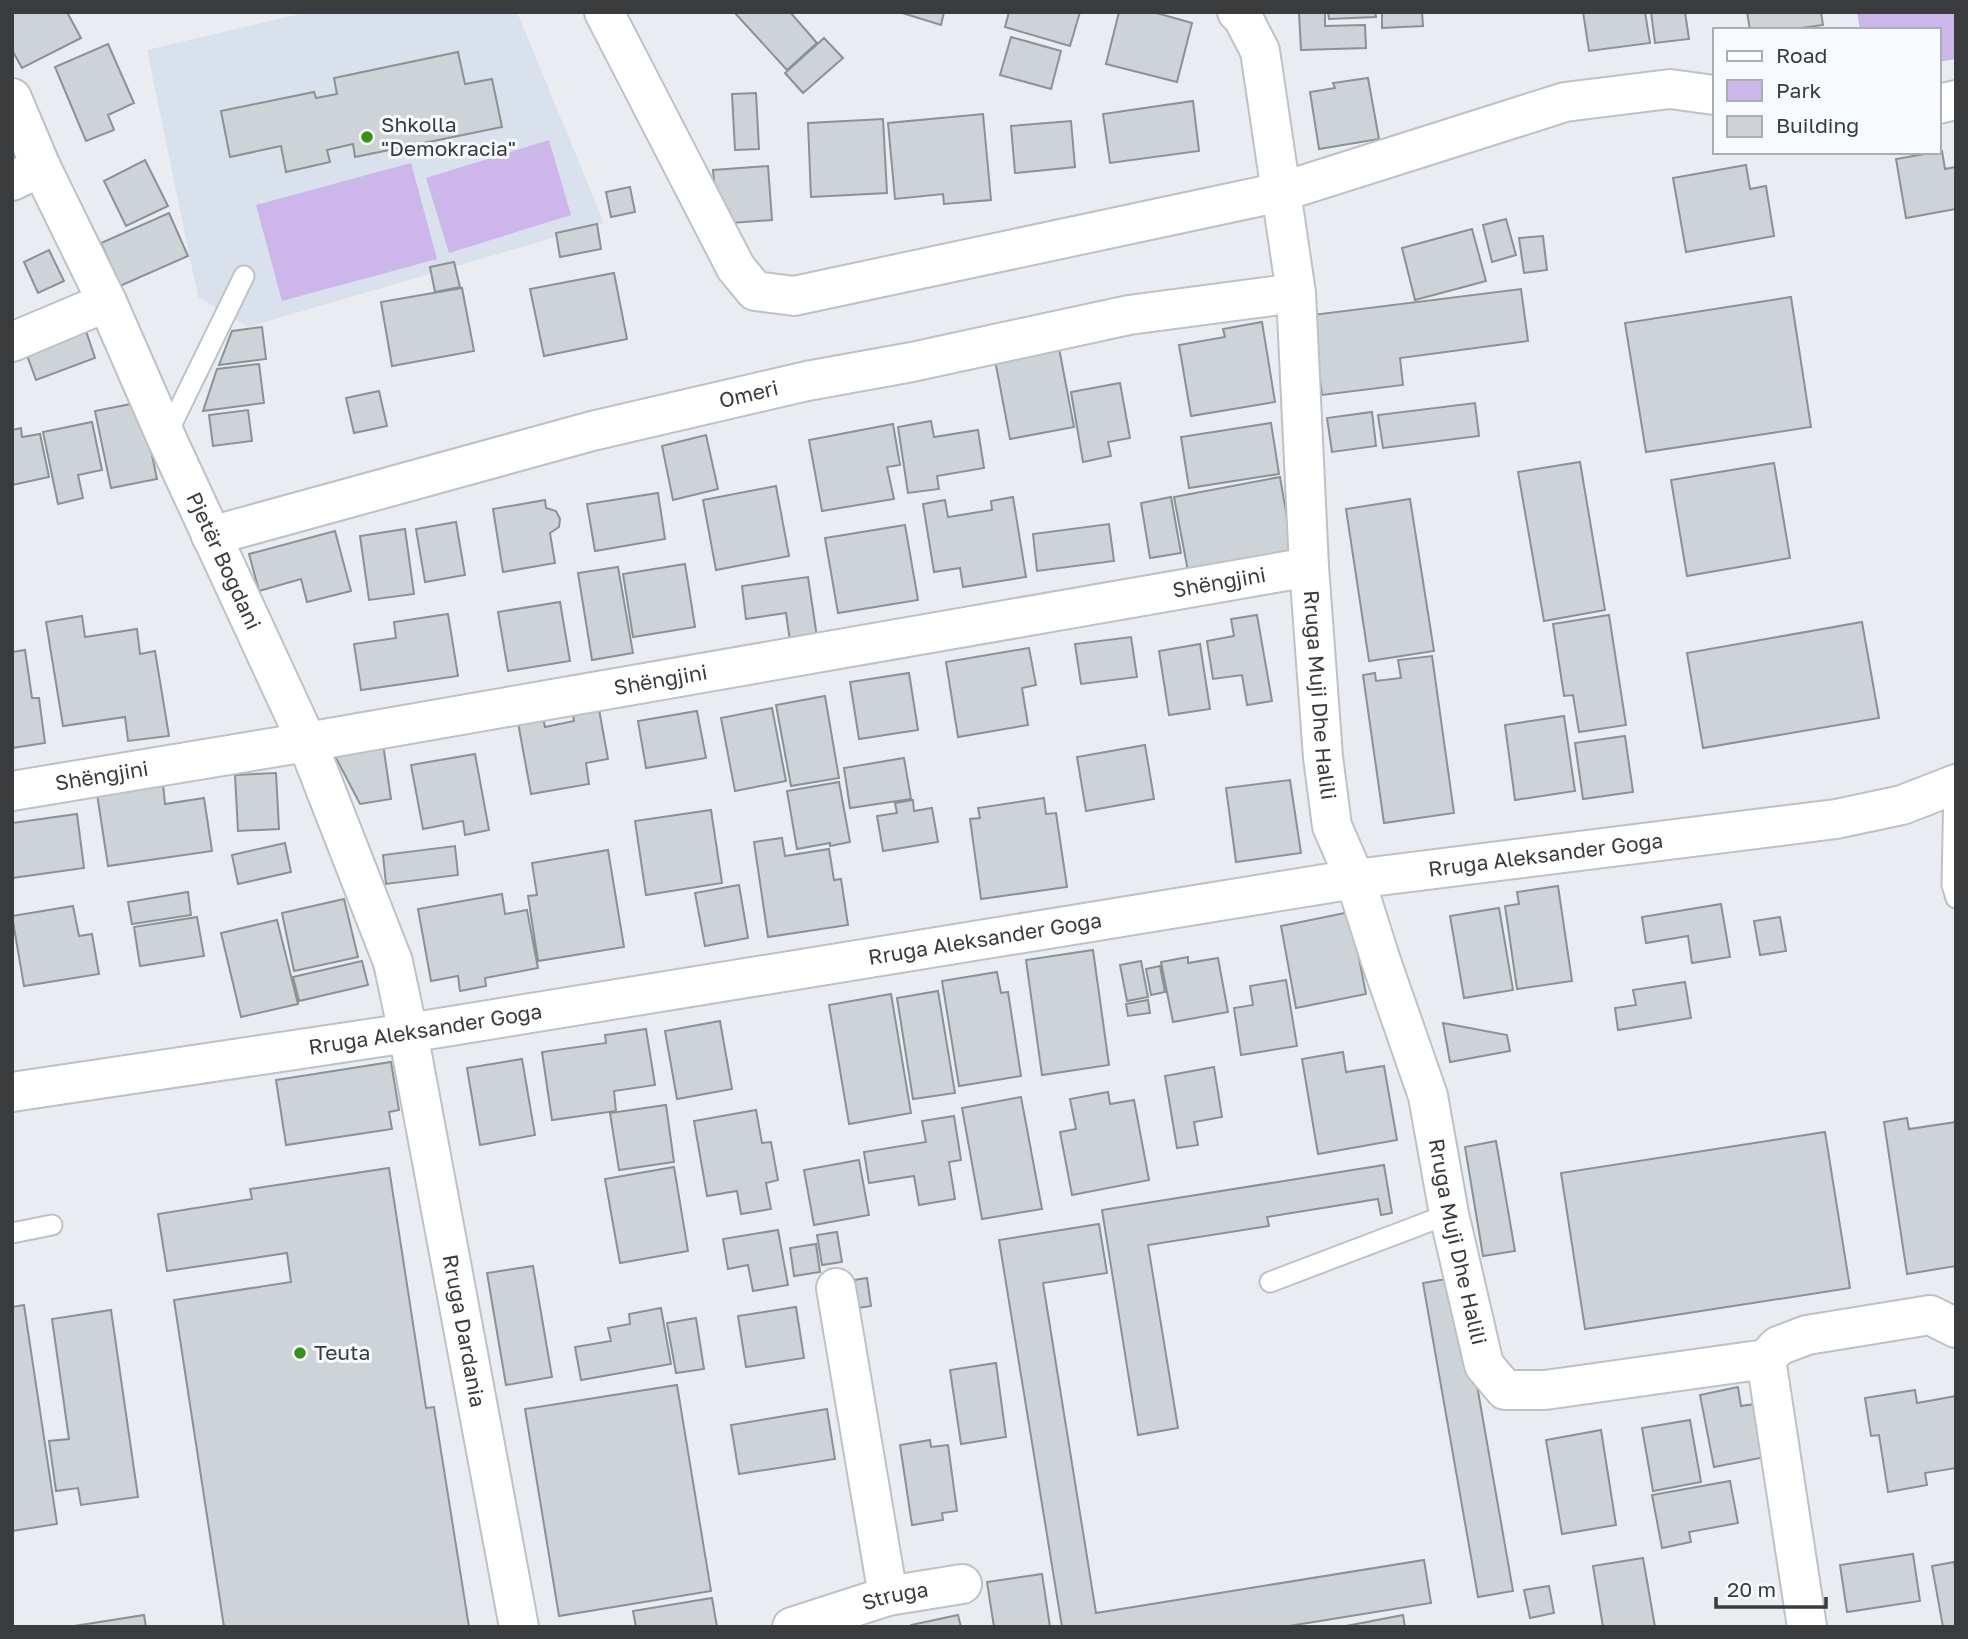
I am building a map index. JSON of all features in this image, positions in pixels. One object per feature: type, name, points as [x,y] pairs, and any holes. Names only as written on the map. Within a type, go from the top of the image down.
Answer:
[{"type":"street","points":[[604,12],[736,268],[755,291],[794,296],[1281,192],[1565,102],[1670,89],[1713,95]]},
{"type":"street","name":"Rruga Muji Dhe Halili","points":[[1237,12],[1243,18],[1260,51],[1296,293],[1310,567],[1323,757],[1332,825],[1355,879],[1428,1096],[1449,1214],[1484,1365],[1505,1390],[1545,1390],[1766,1359]]},
{"type":"street","name":"Pjetër Bogdani","points":[[12,98],[27,174],[107,302],[166,437],[307,742],[393,962],[408,1033]]},
{"type":"street","name":"Omeri","points":[[211,536],[592,431],[793,384],[912,362],[1129,315],[1296,293]]},
{"type":"street","points":[[12,342],[107,302]]},
{"type":"street","name":"Shëngjini","points":[[12,791],[1310,567]]},
{"type":"street","name":"Rruga Aleksander Goga","points":[[12,1092],[408,1033],[1355,879],[1836,819],[1902,805],[1955,784]]},
{"type":"street","name":"Rruga Dardania","points":[[408,1033],[519,1627]]},
{"type":"street","points":[[835,1288],[888,1596]]},
{"type":"street","points":[[1807,1627],[1766,1359],[1778,1346],[1807,1335],[1930,1315],[1956,1328]]},
{"type":"street","name":"Struga","points":[[792,1627],[888,1596],[961,1584]]},
{"type":"lane","points":[[166,437],[244,276]]},
{"type":"lane","points":[[1955,784],[1952,885],[1956,898]]},
{"type":"lane","points":[[1270,1282],[1449,1214]]},
{"type":"lane","points":[[12,1233],[52,1225]]},
{"type":"shaded area","name":"Shkolla \"Demokracia\"","points":[[308,12],[517,12],[604,223],[248,327],[198,297],[147,50]]},
{"type":"green space","points":[[1857,12],[1956,12],[1956,59],[1940,62],[1940,28],[1860,28]]},
{"type":"green space","points":[[549,140],[571,215],[449,253],[426,178]]},
{"type":"green space","points":[[411,163],[437,259],[282,301],[256,205]]},
{"type":"building","points":[[12,12],[67,12],[81,38],[22,68],[12,50]]},
{"type":"building","points":[[734,12],[790,12],[817,43],[787,70]]},
{"type":"building","points":[[899,12],[944,12],[941,25]]},
{"type":"building","points":[[1009,12],[1080,12],[1070,46],[1005,27]]},
{"type":"building","points":[[1119,12],[1153,12],[1192,23],[1177,82],[1106,64]]},
{"type":"building","points":[[1299,12],[1325,12],[1325,26],[1365,25],[1366,48],[1301,50]]},
{"type":"building","points":[[1328,12],[1375,12],[1376,17],[1329,19]]},
{"type":"building","points":[[1382,12],[1422,12],[1423,26],[1382,28]]},
{"type":"building","points":[[1583,12],[1645,12],[1650,43],[1589,51]]},
{"type":"building","points":[[1651,12],[1685,12],[1689,39],[1655,43]]},
{"type":"building","points":[[1747,12],[1821,12],[1823,25],[1801,28],[1750,28]]},
{"type":"building","points":[[1011,37],[1061,51],[1051,89],[1000,75]]},
{"type":"building","points":[[824,38],[843,58],[803,93],[785,73]]},
{"type":"building","points":[[108,44],[134,103],[108,115],[114,130],[86,141],[55,67]]},
{"type":"building","points":[[458,52],[465,84],[492,79],[502,127],[355,157],[353,144],[327,150],[330,162],[286,172],[281,146],[230,157],[221,111],[314,92],[316,98],[337,94],[334,78]]},
{"type":"building","points":[[1368,78],[1379,139],[1319,149],[1310,92],[1335,88],[1333,83]]},
{"type":"building","points":[[756,93],[759,149],[735,150],[732,94]]},
{"type":"building","points":[[1193,101],[1199,151],[1110,163],[1103,114]]},
{"type":"building","points":[[983,114],[991,200],[944,204],[943,194],[895,199],[888,123]]},
{"type":"building","points":[[883,119],[887,193],[811,197],[808,123]]},
{"type":"building","points":[[1071,121],[1075,167],[1015,173],[1011,126]]},
{"type":"building","points":[[1940,151],[1945,169],[1955,167],[1956,209],[1906,218],[1896,159],[1940,154]]},
{"type":"building","points":[[145,160],[168,206],[126,226],[104,181]]},
{"type":"building","points":[[1746,165],[1750,189],[1766,186],[1774,236],[1686,252],[1673,178]]},
{"type":"building","points":[[768,166],[772,220],[718,224],[713,170]]},
{"type":"building","points":[[630,187],[635,212],[611,217],[606,192]]},
{"type":"building","points":[[169,213],[188,256],[120,286],[101,243]]},
{"type":"building","points":[[1506,219],[1516,255],[1492,262],[1483,225]]},
{"type":"building","points":[[597,224],[601,249],[560,257],[556,233]]},
{"type":"building","points":[[1472,229],[1486,281],[1415,300],[1402,248]]},
{"type":"building","points":[[1543,236],[1547,270],[1524,273],[1519,238]]},
{"type":"building","points":[[49,250],[64,281],[38,293],[24,262]]},
{"type":"building","points":[[454,262],[460,287],[435,292],[430,267]]},
{"type":"building","points":[[614,273],[627,339],[544,356],[530,289]]},
{"type":"building","points":[[462,288],[474,351],[392,366],[381,302]]},
{"type":"building","points":[[1521,289],[1528,341],[1400,358],[1403,385],[1322,395],[1312,315]]},
{"type":"building","points":[[1791,297],[1811,427],[1646,452],[1625,323]]},
{"type":"building","points":[[1262,322],[1275,402],[1191,416],[1179,345],[1225,337],[1223,329]]},
{"type":"building","points":[[84,325],[95,358],[36,380],[24,347]]},
{"type":"building","points":[[262,327],[266,359],[219,365],[232,331]]},
{"type":"building","points":[[1058,343],[1074,427],[1010,439],[994,355]]},
{"type":"building","points":[[259,364],[264,403],[203,411],[217,369]]},
{"type":"building","points":[[1120,383],[1130,438],[1108,442],[1111,456],[1083,462],[1071,392]]},
{"type":"building","points":[[379,391],[387,426],[354,433],[346,398]]},
{"type":"building","points":[[141,402],[157,479],[111,488],[95,411]]},
{"type":"building","points":[[1475,403],[1479,436],[1383,448],[1378,415]]},
{"type":"building","points":[[248,410],[252,441],[213,446],[209,415]]},
{"type":"building","points":[[1372,412],[1376,446],[1332,452],[1327,418]]},
{"type":"building","points":[[931,421],[934,437],[978,430],[984,468],[937,476],[939,489],[908,493],[898,427]]},
{"type":"building","points":[[92,422],[102,470],[78,475],[83,498],[58,504],[43,432]]},
{"type":"building","points":[[1271,423],[1279,474],[1189,488],[1181,437]]},
{"type":"building","points":[[893,424],[900,465],[887,467],[894,499],[822,511],[809,440]]},
{"type":"building","points":[[21,428],[22,437],[40,434],[49,477],[12,485],[12,430]]},
{"type":"building","points":[[706,435],[718,489],[673,500],[662,446]]},
{"type":"building","points":[[1580,462],[1605,610],[1544,621],[1518,472]]},
{"type":"building","points":[[1774,463],[1790,558],[1687,576],[1671,480]]},
{"type":"building","points":[[1280,477],[1293,552],[1188,571],[1174,497]]},
{"type":"building","points":[[776,486],[789,556],[716,570],[703,500]]},
{"type":"building","points":[[658,493],[665,539],[595,551],[587,504]]},
{"type":"building","points":[[1013,497],[1026,577],[963,587],[960,568],[934,572],[923,504],[945,500],[948,517],[992,510],[991,501]]},
{"type":"building","points":[[1171,497],[1181,553],[1150,558],[1141,503]]},
{"type":"building","points":[[1410,499],[1434,651],[1369,661],[1346,509]]},
{"type":"building","points":[[545,500],[546,508],[556,511],[560,519],[559,527],[550,533],[555,563],[503,572],[493,509]]},
{"type":"building","points":[[456,522],[465,575],[425,582],[416,529]]},
{"type":"building","points":[[1109,524],[1114,561],[1037,571],[1033,534]]},
{"type":"building","points":[[905,525],[918,600],[838,613],[825,538]]},
{"type":"building","points":[[405,529],[414,594],[369,600],[360,536]]},
{"type":"building","points":[[335,531],[351,591],[307,602],[301,579],[259,591],[249,554]]},
{"type":"building","points":[[685,564],[695,627],[633,637],[623,574]]},
{"type":"building","points":[[618,567],[633,653],[592,660],[578,573]]},
{"type":"building","points":[[808,577],[817,637],[790,641],[786,613],[746,619],[742,586]]},
{"type":"building","points":[[560,602],[570,661],[508,671],[498,612]]},
{"type":"building","points":[[448,614],[458,676],[361,690],[354,644],[396,638],[394,622]]},
{"type":"building","points":[[1257,615],[1272,701],[1247,705],[1242,675],[1213,679],[1207,641],[1234,636],[1231,619]]},
{"type":"building","points":[[1609,615],[1626,725],[1579,732],[1573,695],[1564,696],[1553,624]]},
{"type":"building","points":[[82,616],[85,637],[137,629],[140,654],[155,651],[169,736],[128,741],[125,717],[63,726],[46,622]]},
{"type":"building","points":[[1862,622],[1879,718],[1703,748],[1687,653]]},
{"type":"building","points":[[1131,637],[1137,677],[1081,684],[1075,644]]},
{"type":"building","points":[[1200,644],[1210,709],[1169,715],[1159,651]]},
{"type":"building","points":[[1029,648],[1036,685],[1022,688],[1028,725],[958,737],[946,662]]},
{"type":"building","points":[[25,650],[32,698],[39,698],[45,743],[12,748],[12,652]]},
{"type":"building","points":[[1432,656],[1454,813],[1384,823],[1363,675],[1375,673],[1376,681],[1401,678],[1398,660]]},
{"type":"building","points":[[909,673],[918,730],[859,739],[850,682]]},
{"type":"building","points":[[825,696],[839,778],[791,786],[776,705]]},
{"type":"building","points":[[598,704],[608,759],[586,763],[589,784],[531,794],[517,717],[542,713],[545,727],[574,721],[572,708]]},
{"type":"building","points":[[772,708],[786,781],[735,791],[721,718]]},
{"type":"building","points":[[697,711],[706,758],[646,768],[638,721]]},
{"type":"building","points":[[1564,716],[1575,791],[1515,800],[1505,725]]},
{"type":"building","points":[[1625,736],[1633,792],[1583,799],[1575,743]]},
{"type":"building","points":[[383,744],[391,799],[360,804],[333,752]]},
{"type":"building","points":[[1145,745],[1154,799],[1086,811],[1077,757]]},
{"type":"building","points":[[475,754],[489,830],[465,835],[463,821],[423,829],[411,765]]},
{"type":"building","points":[[904,758],[911,799],[850,808],[844,768]]},
{"type":"building","points":[[276,773],[279,829],[238,831],[235,775]]},
{"type":"building","points":[[1290,780],[1301,853],[1236,862],[1226,788]]},
{"type":"building","points":[[839,782],[850,842],[797,849],[787,791]]},
{"type":"building","points":[[163,784],[165,804],[204,798],[212,851],[108,866],[97,794]]},
{"type":"building","points":[[1044,798],[1046,814],[1056,813],[1067,887],[981,899],[970,819],[980,818],[978,808]]},
{"type":"building","points":[[913,800],[914,811],[932,808],[938,842],[883,851],[877,816],[897,813],[895,803]]},
{"type":"building","points":[[711,810],[722,883],[646,895],[635,821]]},
{"type":"building","points":[[77,814],[84,868],[12,878],[12,823]]},
{"type":"building","points":[[782,838],[785,856],[829,849],[834,880],[841,879],[848,925],[768,937],[754,842]]},
{"type":"building","points":[[285,843],[291,872],[238,884],[232,855]]},
{"type":"building","points":[[455,846],[458,875],[386,884],[383,855]]},
{"type":"building","points":[[608,850],[624,947],[538,961],[528,896],[537,895],[532,863]]},
{"type":"building","points":[[739,885],[748,938],[705,946],[695,893]]},
{"type":"building","points":[[1558,886],[1572,981],[1517,989],[1505,906],[1519,904],[1517,892]]},
{"type":"building","points":[[188,892],[191,915],[132,924],[128,902]]},
{"type":"building","points":[[502,894],[505,914],[527,910],[538,968],[485,978],[486,986],[460,991],[458,976],[431,981],[418,909]]},
{"type":"building","points":[[344,899],[358,957],[294,971],[282,913]]},
{"type":"building","points":[[1721,904],[1730,957],[1692,963],[1688,936],[1646,943],[1642,917]]},
{"type":"building","points":[[73,906],[79,936],[92,934],[99,974],[24,986],[12,916]]},
{"type":"building","points":[[1499,908],[1513,990],[1464,998],[1450,916]]},
{"type":"building","points":[[1350,912],[1366,994],[1296,1008],[1281,926]]},
{"type":"building","points":[[197,917],[204,956],[140,966],[134,927]]},
{"type":"building","points":[[1780,917],[1786,951],[1760,955],[1754,921]]},
{"type":"building","points":[[277,920],[298,1004],[241,1017],[221,933]]},
{"type":"building","points":[[1093,950],[1109,1065],[1042,1075],[1026,960]]},
{"type":"building","points":[[1188,957],[1188,963],[1218,958],[1228,1012],[1173,1022],[1161,962]]},
{"type":"building","points":[[362,961],[368,985],[299,1001],[293,977]]},
{"type":"building","points":[[1141,961],[1148,997],[1127,1001],[1120,965]]},
{"type":"building","points":[[1160,966],[1165,992],[1151,995],[1146,969]]},
{"type":"building","points":[[997,972],[1001,993],[1008,992],[1021,1076],[959,1086],[942,981]]},
{"type":"building","points":[[1286,980],[1297,1046],[1241,1055],[1234,1008],[1253,1005],[1250,986]]},
{"type":"building","points":[[1685,982],[1691,1018],[1618,1030],[1615,1008],[1636,1005],[1633,990]]},
{"type":"building","points":[[938,991],[955,1093],[913,1099],[897,998]]},
{"type":"building","points":[[891,994],[911,1113],[849,1124],[829,1005]]},
{"type":"building","points":[[1148,1000],[1150,1013],[1128,1016],[1126,1004]]},
{"type":"building","points":[[720,1021],[732,1089],[677,1099],[665,1031]]},
{"type":"building","points":[[1443,1023],[1507,1035],[1510,1051],[1450,1062]]},
{"type":"building","points":[[646,1029],[655,1085],[614,1091],[616,1111],[552,1120],[542,1052],[606,1043],[605,1035]]},
{"type":"building","points":[[1343,1052],[1346,1072],[1384,1066],[1397,1140],[1318,1154],[1302,1059]]},
{"type":"building","points":[[522,1059],[535,1135],[480,1145],[467,1068]]},
{"type":"building","points":[[391,1062],[399,1110],[389,1112],[392,1129],[286,1145],[276,1080]]},
{"type":"building","points":[[1214,1067],[1222,1117],[1194,1122],[1198,1145],[1177,1148],[1165,1076]]},
{"type":"building","points":[[1108,1092],[1110,1104],[1134,1100],[1149,1180],[1072,1195],[1060,1132],[1076,1129],[1070,1099]]},
{"type":"building","points":[[1021,1097],[1042,1209],[982,1219],[962,1108]]},
{"type":"building","points":[[666,1105],[674,1162],[619,1170],[610,1113]]},
{"type":"building","points":[[756,1110],[762,1143],[771,1142],[778,1180],[766,1183],[771,1209],[741,1214],[737,1191],[707,1196],[694,1121]]},
{"type":"building","points":[[954,1116],[961,1160],[949,1162],[955,1199],[919,1205],[914,1176],[869,1183],[864,1152],[926,1142],[922,1121]]},
{"type":"building","points":[[1907,1118],[1909,1129],[1956,1122],[1956,1266],[1907,1274],[1884,1122]]},
{"type":"building","points":[[1825,1132],[1850,1288],[1585,1329],[1561,1173]]},
{"type":"building","points":[[1496,1141],[1515,1251],[1483,1256],[1465,1147]]},
{"type":"building","points":[[859,1160],[869,1215],[814,1225],[804,1170]]},
{"type":"building","points":[[1384,1165],[1392,1213],[1381,1215],[1378,1199],[1267,1217],[1269,1226],[1148,1245],[1178,1428],[1138,1435],[1102,1210]]},
{"type":"building","points":[[674,1167],[688,1251],[620,1263],[605,1179]]},
{"type":"building","name":"Teuta","points":[[389,1168],[426,1408],[434,1407],[469,1627],[224,1627],[174,1300],[291,1282],[287,1253],[167,1271],[158,1214],[252,1199],[250,1189]]},
{"type":"building","points":[[1099,1224],[1107,1273],[1043,1283],[1096,1613],[1424,1560],[1431,1603],[1283,1627],[1062,1627],[999,1240]]},
{"type":"building","points":[[778,1230],[788,1285],[753,1291],[748,1265],[728,1269],[723,1239]]},
{"type":"building","points":[[837,1232],[842,1262],[822,1265],[817,1235]]},
{"type":"building","points":[[816,1244],[820,1272],[794,1276],[790,1248]]},
{"type":"building","points":[[533,1266],[552,1377],[506,1385],[487,1273]]},
{"type":"building","points":[[1458,1277],[1513,1591],[1478,1597],[1423,1283]]},
{"type":"building","points":[[867,1278],[871,1306],[845,1310],[841,1282]]},
{"type":"building","points":[[24,1305],[57,1524],[12,1531],[12,1307]]},
{"type":"building","points":[[796,1307],[804,1358],[746,1367],[738,1316]]},
{"type":"building","points":[[661,1308],[671,1364],[581,1380],[575,1347],[611,1341],[608,1328],[630,1324],[629,1314]]},
{"type":"building","points":[[111,1310],[138,1497],[81,1505],[78,1488],[56,1491],[49,1441],[69,1439],[52,1319]]},
{"type":"building","points":[[696,1318],[704,1369],[676,1373],[667,1323]]},
{"type":"building","points":[[996,1363],[1006,1437],[961,1444],[950,1370]]},
{"type":"building","points":[[677,1385],[711,1591],[559,1616],[525,1409]]},
{"type":"building","points":[[1738,1387],[1741,1406],[1755,1404],[1765,1457],[1714,1467],[1700,1395]]},
{"type":"building","points":[[1915,1390],[1917,1403],[1956,1396],[1956,1468],[1925,1473],[1927,1485],[1888,1492],[1879,1435],[1871,1436],[1865,1398]]},
{"type":"building","points":[[827,1409],[835,1459],[739,1474],[731,1425]]},
{"type":"building","points":[[1690,1420],[1701,1482],[1653,1491],[1642,1428]]},
{"type":"building","points":[[1601,1430],[1616,1525],[1562,1534],[1546,1440]]},
{"type":"building","points":[[930,1440],[931,1447],[948,1445],[957,1511],[942,1513],[943,1520],[912,1525],[900,1445]]},
{"type":"building","points":[[1730,1481],[1738,1523],[1689,1532],[1691,1542],[1662,1548],[1652,1495]]},
{"type":"building","points":[[1913,1554],[1920,1601],[1847,1612],[1840,1565]]},
{"type":"building","points":[[1643,1558],[1655,1627],[1603,1627],[1593,1566]]},
{"type":"building","points":[[1954,1562],[1956,1627],[1943,1627],[1932,1566]]},
{"type":"building","points":[[1042,1574],[1050,1627],[994,1627],[987,1582]]},
{"type":"building","points":[[1549,1586],[1554,1613],[1530,1618],[1524,1590]]},
{"type":"building","points":[[712,1598],[717,1627],[636,1627],[633,1611]]},
{"type":"building","points":[[144,1615],[146,1627],[68,1627]]},
{"type":"building","points":[[958,1615],[961,1627],[911,1627],[911,1625]]},
{"type":"building","points":[[1403,1615],[1405,1627],[1341,1627]]},
{"type":"place","name":"Shkolla \"Demokracia\"","points":[[367,137]]},
{"type":"place","name":"Teuta","points":[[300,1353]]}]
